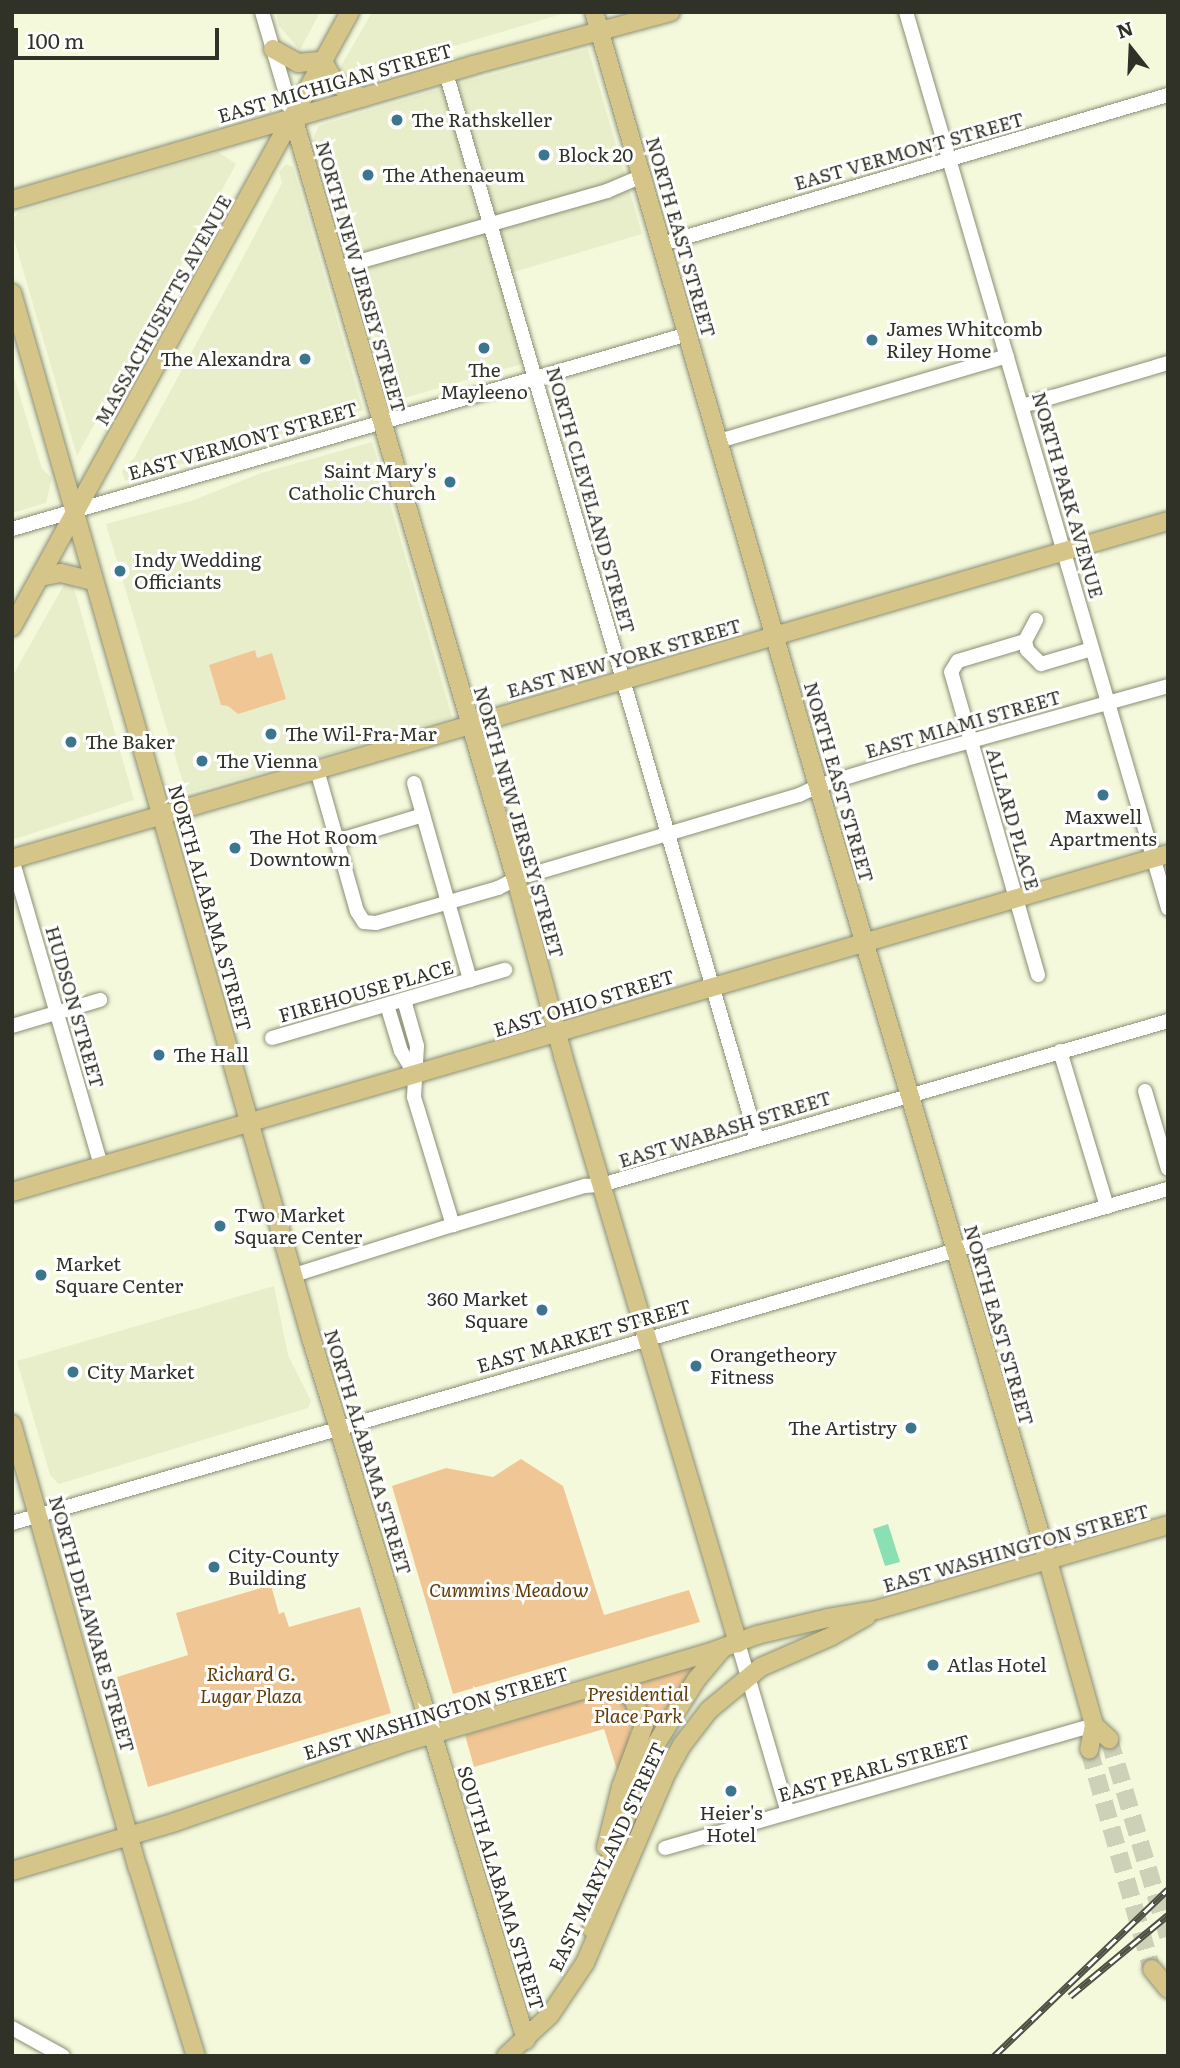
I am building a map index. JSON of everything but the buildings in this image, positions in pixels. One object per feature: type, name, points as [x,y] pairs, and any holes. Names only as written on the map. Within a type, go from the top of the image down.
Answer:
[{"type":"main road","name":"MASSACHUSETTS AVENUE","points":[[12,627],[350,12]]},
{"type":"main road","name":"NORTH EAST STREET","points":[[594,12],[1094,1725]]},
{"type":"main road","name":"EAST MICHIGAN STREET","points":[[12,200],[446,73],[671,12]]},
{"type":"main road","points":[[273,49],[298,63],[323,61],[336,84],[363,98]]},
{"type":"main road","name":"NORTH NEW JERSEY STREET","points":[[293,117],[470,725],[522,877],[557,1033],[738,1643]]},
{"type":"main road","name":"NORTH ALABAMA STREET","points":[[12,293],[249,1122],[431,1734]]},
{"type":"main road","name":"EAST NEW YORK STREET","points":[[12,859],[1168,521]]},
{"type":"main road","points":[[40,577],[61,573],[93,581]]},
{"type":"main road","name":"EAST OHIO STREET","points":[[12,1192],[1160,856]]},
{"type":"main road","name":"NORTH DELAWARE STREET","points":[[12,1424],[130,1837],[196,2056]]},
{"type":"main road","name":"EAST WASHINGTON STREET","points":[[12,1871],[130,1837],[431,1734],[738,1643],[828,1618],[876,1611],[1168,1525]]},
{"type":"main road","name":"EAST WASHINGTON STREET","points":[[748,1676],[876,1611]]},
{"type":"main road","points":[[600,1888],[649,1755],[705,1667],[719,1650],[738,1643]]},
{"type":"main road","name":"EAST MARYLAND STREET","points":[[506,2056],[525,2048],[585,1963],[675,1757],[709,1710],[748,1676]]},
{"type":"main road","points":[[585,1963],[600,1888],[601,1867],[621,1787],[644,1725],[633,1699],[617,1685],[606,1683]]},
{"type":"main road","points":[[1088,1750],[1094,1725],[1109,1739]]},
{"type":"main road","name":"SOUTH ALABAMA STREET","points":[[431,1734],[525,2048]]},
{"type":"main road","points":[[1153,1969],[1168,1989]]},
{"type":"street","name":"NORTH NEW JERSEY STREET","points":[[262,12],[293,117]]},
{"type":"street","name":"NORTH PARK AVENUE","points":[[906,12],[1108,703],[1160,856],[1168,908]]},
{"type":"street","name":"NORTH CLEVELAND STREET","points":[[446,73],[757,1139]]},
{"type":"street","name":"EAST VERMONT STREET","points":[[662,244],[1168,95]]},
{"type":"street","points":[[337,268],[607,191],[642,176]]},
{"type":"street","name":"EAST VERMONT STREET","points":[[12,529],[382,420],[688,334]]},
{"type":"street","points":[[719,441],[1007,356]]},
{"type":"street","points":[[1021,406],[1168,363]]},
{"type":"street","points":[[1036,620],[1025,641],[1027,650],[1041,664],[1092,649]]},
{"type":"street","name":"ALLARD PLACE","points":[[1025,641],[958,661],[951,672],[1038,975]]},
{"type":"street","name":"EAST MIAMI STREET","points":[[337,841],[357,911],[364,922],[376,923],[799,795],[818,786],[1168,686]]},
{"type":"street","points":[[317,770],[337,841],[423,815]]},
{"type":"street","name":"FIREHOUSE PLACE","points":[[414,783],[470,980]]},
{"type":"street","name":"HUDSON STREET","points":[[12,859],[101,1166]]},
{"type":"street","name":"FIREHOUSE PLACE","points":[[272,1038],[505,970]]},
{"type":"street","points":[[12,1026],[100,1000]]},
{"type":"street","points":[[404,1000],[417,1046],[414,1097],[453,1225]]},
{"type":"street","points":[[387,1005],[401,1051],[415,1074]]},
{"type":"street","name":"EAST WABASH STREET","points":[[294,1275],[585,1186],[601,1185],[1168,1021]]},
{"type":"street","points":[[1060,1051],[1107,1207]]},
{"type":"street","points":[[1145,1091],[1168,1169]]},
{"type":"street","name":"EAST MARKET STREET","points":[[12,1523],[1168,1189]]},
{"type":"street","points":[[738,1643],[788,1813]]},
{"type":"street","name":"EAST PEARL STREET","points":[[665,1848],[1094,1725]]},
{"type":"street","points":[[12,2028],[63,2056]]},
{"type":"shaded area","points":[[276,12],[320,12],[300,50],[279,26]]},
{"type":"shaded area","points":[[372,12],[578,14],[562,14],[340,80],[337,74]]},
{"type":"shaded area","points":[[588,49],[642,234],[500,276],[525,363],[394,401],[324,169],[314,151],[314,136],[319,126],[450,86]]},
{"type":"shaded area","points":[[218,152],[236,164],[77,456],[12,232],[12,220],[19,212]]},
{"type":"shaded area","points":[[286,164],[293,167],[363,410],[125,481],[122,471],[134,458],[247,250],[282,183],[279,172]]},
{"type":"shaded area","points":[[12,370],[42,469],[52,478],[46,503],[12,513]]},
{"type":"shaded area","points":[[372,442],[452,717],[186,793],[106,524],[194,500],[261,473]]},
{"type":"shaded area","points":[[70,574],[134,800],[12,840],[12,677]]},
{"type":"shaded area","points":[[274,1286],[288,1355],[311,1401],[308,1408],[59,1484],[50,1475],[17,1361]]},
{"type":"shaded area","points":[[888,1524],[900,1562],[885,1566],[873,1529]]},
{"type":"green space","points":[[255,650],[257,658],[272,653],[286,699],[238,714],[228,706],[221,705],[209,665]]},
{"type":"green space","name":"Cummins Meadow","points":[[521,1459],[563,1486],[604,1615],[689,1590],[700,1622],[453,1694],[392,1486],[446,1468],[493,1477]]},
{"type":"green space","name":"Richard G. Lugar Plaza","points":[[271,1585],[279,1614],[284,1612],[289,1627],[360,1607],[391,1713],[148,1787],[117,1677],[188,1655],[176,1613]]},
{"type":"green space","name":"Presidential Place Park","points":[[695,1666],[654,1727],[631,1729],[628,1745],[617,1770],[604,1729],[474,1767],[465,1735]]},
{"type":"tunnel","points":[[1109,1739],[1168,1936]]},
{"type":"tunnel","points":[[1089,1750],[1152,1969]]},
{"type":"railway","points":[[994,2056],[1168,1889]]},
{"type":"railway","points":[[1070,1996],[1168,1915]]},
{"type":"place","name":"The Rathskeller","points":[[397,120]]},
{"type":"place","name":"Block 20","points":[[544,155]]},
{"type":"place","name":"The Athenaeum","points":[[368,175]]},
{"type":"place","name":"James Whitcomb Riley Home","points":[[872,340]]},
{"type":"place","name":"The Mayleeno","points":[[484,348]]},
{"type":"place","name":"The Alexandra","points":[[305,359]]},
{"type":"place","name":"Saint Mary's Catholic Church","points":[[450,482]]},
{"type":"place","name":"Indy Wedding Officiants","points":[[120,571]]},
{"type":"place","name":"The Wil-Fra-Mar","points":[[271,734]]},
{"type":"place","name":"The Baker","points":[[71,742]]},
{"type":"place","name":"The Vienna","points":[[202,761]]},
{"type":"place","name":"Maxwell Apartments","points":[[1103,795]]},
{"type":"place","name":"The Hot Room Downtown","points":[[235,848]]},
{"type":"place","name":"The Hall","points":[[159,1055]]},
{"type":"place","name":"Two Market Square Center","points":[[220,1226]]},
{"type":"place","name":"Market Square Center","points":[[41,1275]]},
{"type":"place","name":"360 Market Square","points":[[542,1310]]},
{"type":"place","name":"Orangetheory Fitness","points":[[696,1366]]},
{"type":"place","name":"City Market","points":[[73,1372]]},
{"type":"place","name":"The Artistry","points":[[911,1428]]},
{"type":"place","name":"City-County Building","points":[[214,1567]]},
{"type":"place","name":"Atlas Hotel","points":[[933,1665]]},
{"type":"place","name":"Heier's Hotel","points":[[731,1791]]}]
